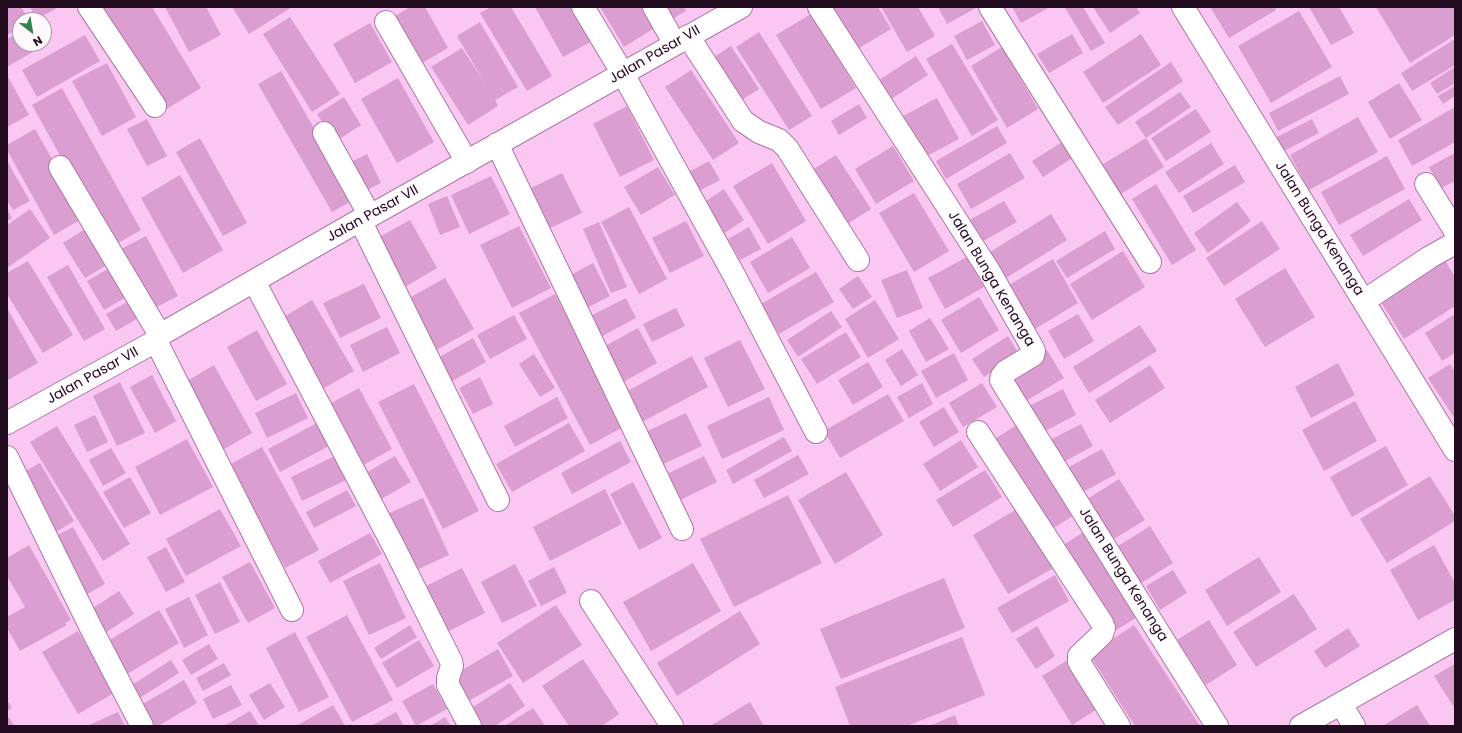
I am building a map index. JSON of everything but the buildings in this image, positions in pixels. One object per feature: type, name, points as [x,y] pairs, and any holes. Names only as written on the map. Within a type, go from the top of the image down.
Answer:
[{"type":"street","points":[[89,7],[155,106]]},
{"type":"street","points":[[583,7],[734,275],[816,432]]},
{"type":"street","points":[[654,7],[682,40],[743,121],[759,132],[779,140],[788,148],[858,260]]},
{"type":"street","name":"Jalan Pasar VII","points":[[7,423],[158,338],[365,218],[741,7]]},
{"type":"street","name":"Jalan Bunga Kenanga","points":[[819,7],[988,271],[1031,345],[1034,351],[1033,355],[1005,372],[1001,380],[1217,726]]},
{"type":"street","points":[[990,7],[1150,262]]},
{"type":"street","name":"Jalan Bunga Kenanga","points":[[1183,7],[1455,450]]},
{"type":"street","points":[[386,22],[466,162]]},
{"type":"street","points":[[324,133],[498,500]]},
{"type":"street","points":[[497,144],[682,529]]},
{"type":"street","points":[[60,167],[158,338],[292,610]]},
{"type":"street","points":[[1426,184],[1455,231]]},
{"type":"street","points":[[1364,301],[1430,257],[1455,243]]},
{"type":"street","points":[[254,282],[394,547],[451,660],[452,666],[448,678],[448,685],[470,726]]},
{"type":"street","points":[[978,432],[1102,623],[1104,628],[1102,634],[1079,656],[1079,662],[1119,726]]},
{"type":"street","points":[[7,457],[90,626],[142,726]]},
{"type":"street","points":[[591,601],[672,726]]},
{"type":"street","points":[[1301,726],[1455,639]]},
{"type":"street","points":[[1341,704],[1354,726]]}]
